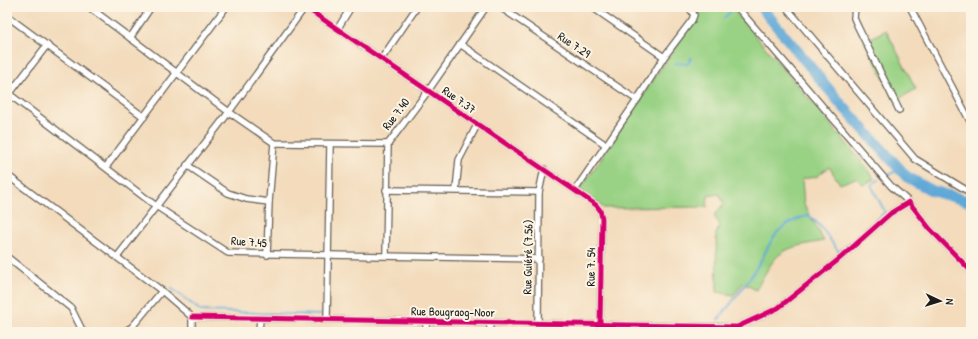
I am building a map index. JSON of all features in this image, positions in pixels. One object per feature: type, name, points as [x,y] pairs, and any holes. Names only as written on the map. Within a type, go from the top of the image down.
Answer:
[{"type":"street","points":[[89,7],[229,112],[274,143],[388,144]]},
{"type":"street","points":[[130,38],[151,7]]},
{"type":"street","points":[[106,167],[226,7]]},
{"type":"street","points":[[117,257],[229,112],[305,7]]},
{"type":"street","name":"Rue 7.37","points":[[305,7],[575,190],[596,205],[600,210]]},
{"type":"street","points":[[338,28],[351,7]]},
{"type":"street","points":[[382,58],[417,7]]},
{"type":"street","name":"Rue 7.40","points":[[386,255],[388,144],[486,7]]},
{"type":"street","name":"Rue 7.29","points":[[500,7],[637,100]]},
{"type":"street","points":[[592,7],[664,57]]},
{"type":"street","points":[[575,190],[637,100],[664,57],[692,20],[694,15],[689,7]]},
{"type":"street","points":[[737,7],[891,186],[909,202],[930,229],[971,272]]},
{"type":"street","points":[[786,7],[915,159],[971,193]]},
{"type":"street","points":[[855,7],[854,18],[899,110]]},
{"type":"street","points":[[910,7],[971,123]]},
{"type":"street","points":[[7,16],[144,117]]},
{"type":"street","points":[[460,44],[606,145]]},
{"type":"street","points":[[8,96],[47,45]]},
{"type":"street","name":"Rue 7.45","points":[[8,96],[106,167],[156,206],[223,251],[231,254],[386,255],[539,259]]},
{"type":"street","points":[[456,190],[459,160],[477,125]]},
{"type":"street","points":[[267,255],[269,202],[274,143]]},
{"type":"street","points":[[327,319],[330,144]]},
{"type":"street","points":[[187,166],[228,192],[246,199],[269,202]]},
{"type":"street","name":"Rue Guiéré (7.56)","points":[[538,323],[540,192],[544,169]]},
{"type":"street","points":[[7,175],[162,291],[192,317],[192,332]]},
{"type":"street","points":[[386,190],[540,192]]},
{"type":"street","name":"Rue Bougraog-Noor","points":[[192,317],[538,323],[655,329],[713,330],[737,327],[778,308],[838,260],[891,213],[909,202]]},
{"type":"street","name":"Rue 7. 54","points":[[600,210],[602,218],[600,325]]},
{"type":"street","points":[[7,257],[71,308],[83,332]]},
{"type":"street","points":[[124,332],[132,327],[162,291]]},
{"type":"street","points":[[259,332],[260,318]]},
{"type":"street","points":[[426,321],[426,332]]},
{"type":"street","points":[[490,323],[490,332]]},
{"type":"green space","points":[[693,7],[731,7],[869,170],[874,179],[864,185],[856,178],[840,184],[829,167],[816,177],[802,179],[804,205],[824,241],[797,246],[781,253],[770,266],[756,290],[743,283],[734,295],[717,292],[716,234],[720,225],[714,216],[724,203],[719,194],[708,196],[707,207],[604,208],[580,190],[698,13]]},
{"type":"green space","points":[[886,30],[916,89],[895,101],[865,41]]},
{"type":"waterway","points":[[761,7],[840,103],[907,177],[933,191],[971,202]]},
{"type":"waterway","points":[[724,18],[734,8]]},
{"type":"waterway","points":[[675,63],[688,64],[691,58]]},
{"type":"waterway","points":[[887,175],[900,170]]},
{"type":"waterway","points":[[861,234],[885,212],[871,185],[878,180]]},
{"type":"waterway","points":[[718,320],[751,276],[774,236],[786,225],[809,215],[821,227],[839,252],[853,241]]},
{"type":"waterway","points":[[171,288],[201,311],[321,315]]},
{"type":"cycle path","points":[[305,7],[596,205],[600,210],[602,218],[600,325]]},
{"type":"cycle path","points":[[192,317],[737,327],[778,308],[838,260],[891,213],[909,202],[930,229],[971,271]]}]
